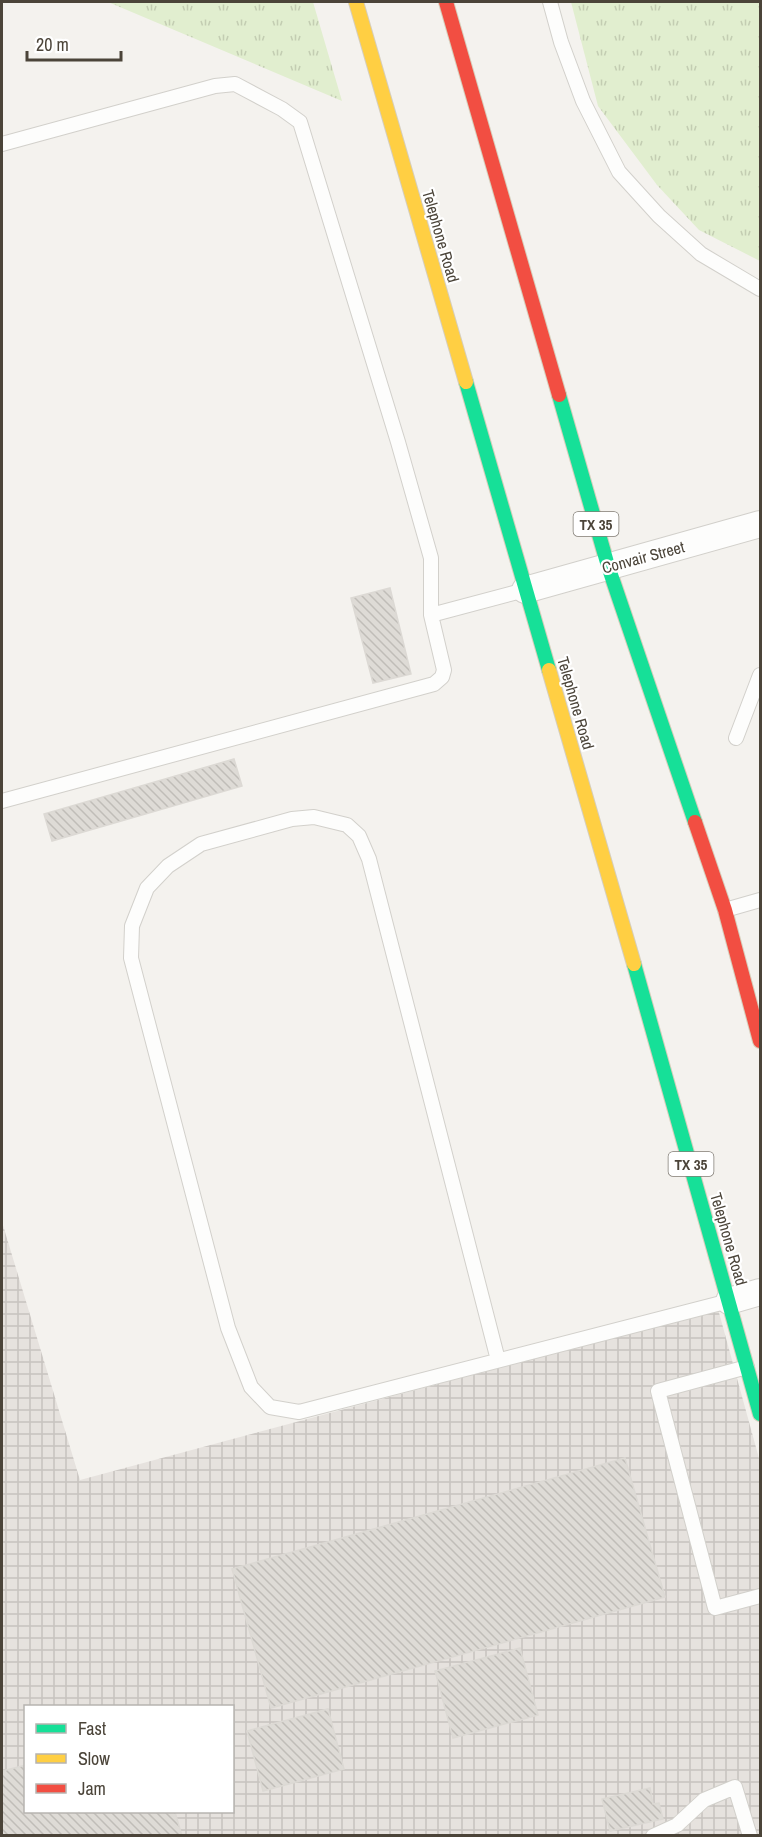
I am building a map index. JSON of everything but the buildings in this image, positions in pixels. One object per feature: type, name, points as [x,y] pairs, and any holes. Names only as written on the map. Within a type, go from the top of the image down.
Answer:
[{"type":"main road","name":"Telephone Road","points":[[357,2],[525,590],[647,1005],[760,1414]]},
{"type":"main road","name":"TX 35","points":[[446,2],[608,566],[725,910],[760,1041]]},
{"type":"street","name":"Convair Street","points":[[525,590],[760,524]]},
{"type":"street","points":[[729,1300],[760,1292]]},
{"type":"lane","points":[[550,2],[564,51],[583,101],[619,172],[658,216],[701,254],[760,289]]},
{"type":"lane","points":[[2,144],[215,86],[235,84],[282,109],[300,122],[431,558],[431,615],[444,670],[442,677],[434,684],[2,801]]},
{"type":"lane","points":[[431,615],[525,590]]},
{"type":"lane","points":[[736,738],[760,675]]},
{"type":"lane","points":[[498,1360],[369,859],[359,836],[347,825],[314,817],[292,819],[201,844],[168,866],[147,888],[132,926],[131,958],[228,1328],[252,1386],[270,1407],[299,1412],[729,1300]]},
{"type":"lane","points":[[725,910],[760,900]]},
{"type":"lane","points":[[747,1367],[658,1391],[716,1608],[760,1596]]},
{"type":"lane","points":[[653,1836],[677,1825],[704,1800],[735,1786],[750,1836]]},
{"type":"shaded area","points":[[2,1222],[80,1480],[718,1309],[760,1462],[760,1835],[2,1835]]},
{"type":"green space","points":[[108,2],[313,2],[342,101]]},
{"type":"green space","points":[[571,2],[760,2],[760,261],[699,230],[657,185],[598,106]]},
{"type":"traffic: fast","points":[[466,382],[549,670]]},
{"type":"traffic: fast","points":[[559,395],[608,566],[695,822]]},
{"type":"traffic: fast","points":[[634,964],[760,1414]]},
{"type":"traffic: slow","points":[[356,2],[466,382]]},
{"type":"traffic: slow","points":[[549,670],[634,964]]},
{"type":"traffic: jam","points":[[446,2],[559,395]]},
{"type":"traffic: jam","points":[[695,822],[725,910],[760,1041]]}]
